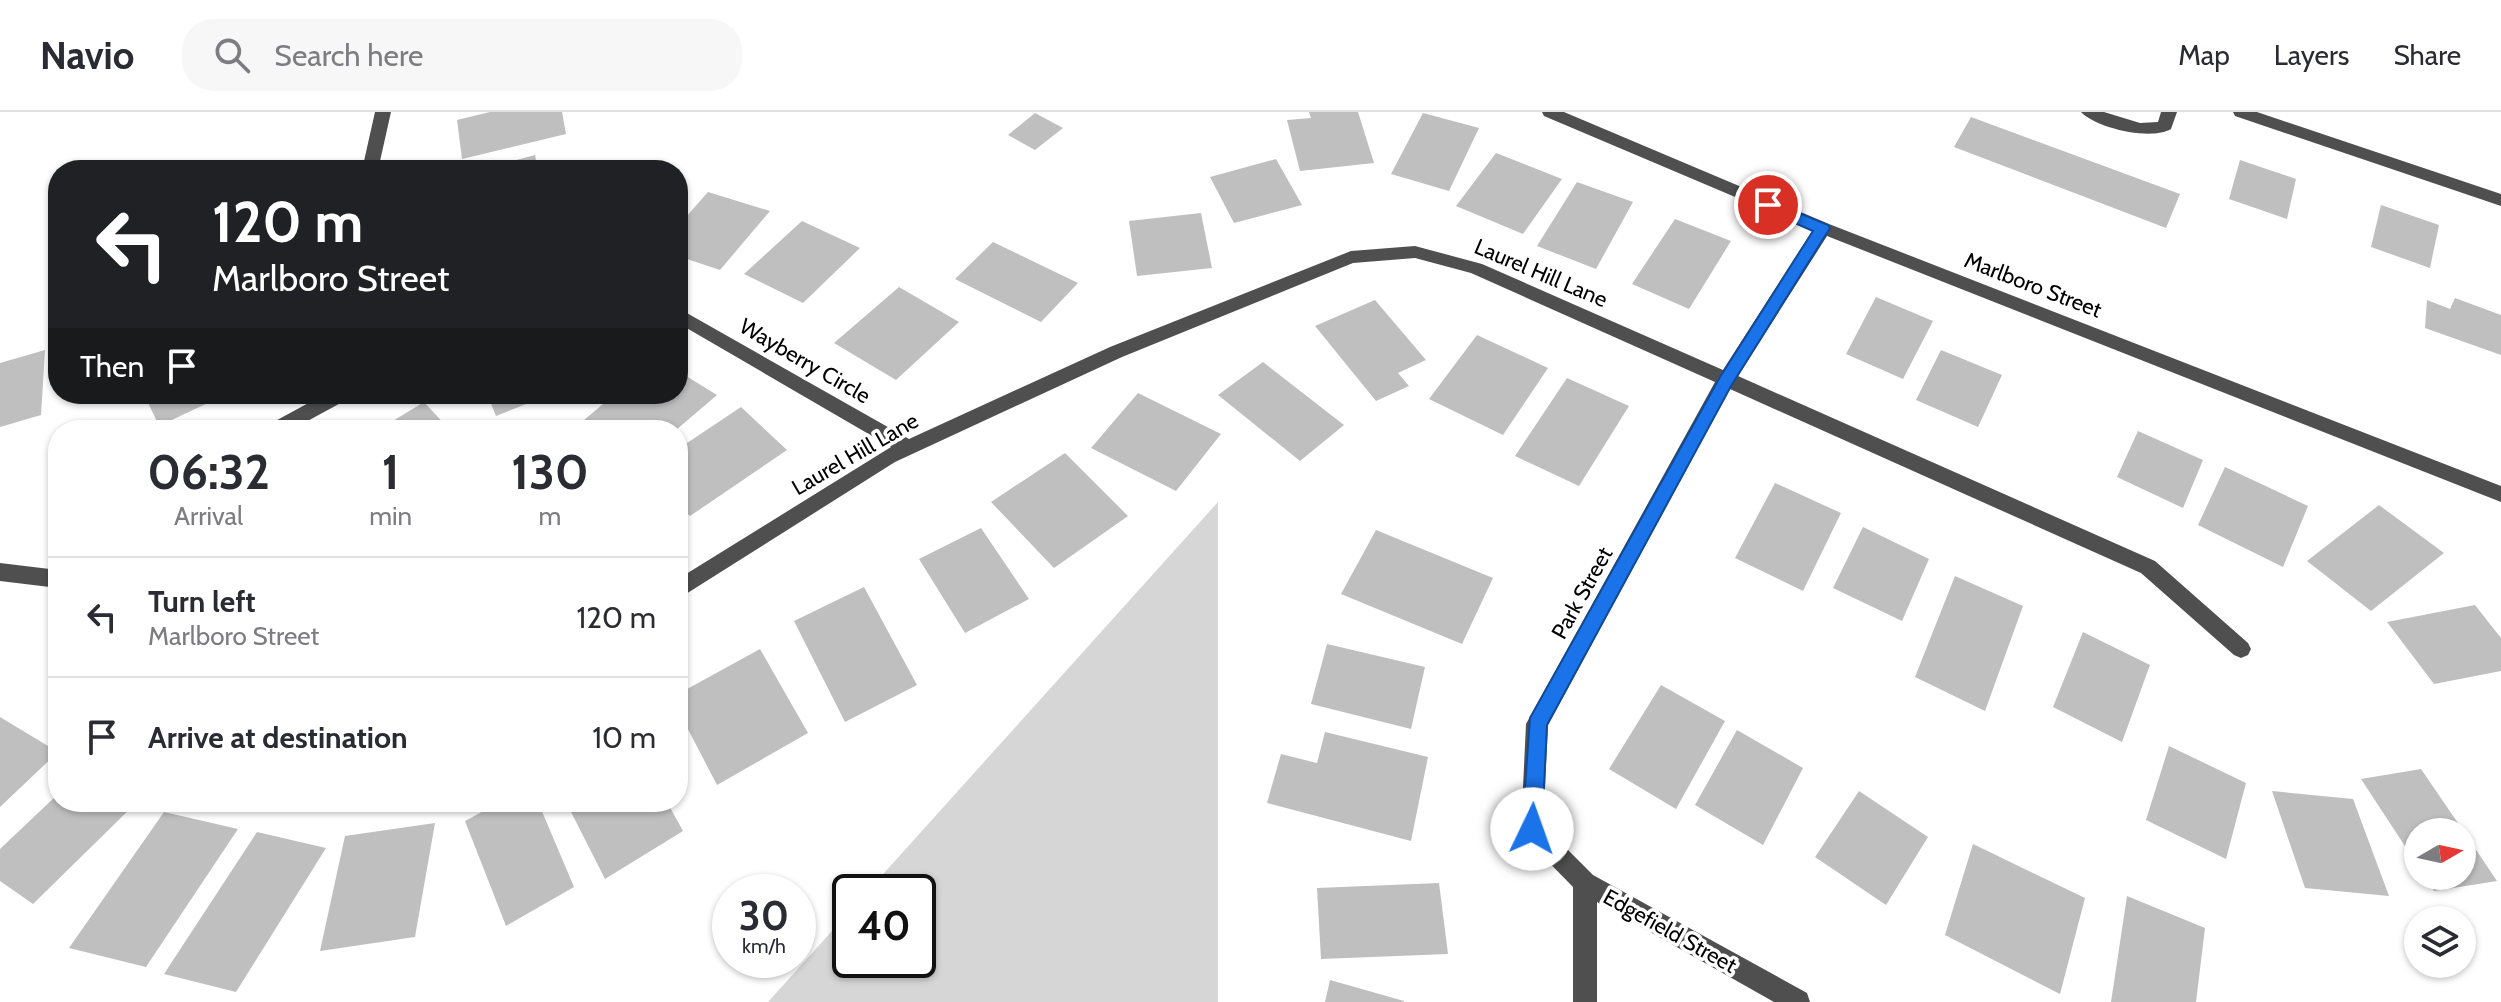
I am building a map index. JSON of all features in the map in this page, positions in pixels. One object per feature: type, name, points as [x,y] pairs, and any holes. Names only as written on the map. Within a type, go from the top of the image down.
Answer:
[{"type":"street","points":[[372,160],[383,112]]},
{"type":"street","name":"Marlboro Street","points":[[1550,112],[1823,228],[2501,494]]},
{"type":"street","points":[[2089,112],[2145,131],[2157,130],[2165,125],[2169,112]]},
{"type":"street","points":[[2241,112],[2501,200]]},
{"type":"street","name":"Park Street","points":[[1585,883],[1532,829],[1537,724],[1725,381],[1823,228]]},
{"type":"street","name":"Laurel Hill Lane","points":[[688,584],[888,457],[1116,352],[1351,257],[1415,252],[1476,268],[2148,567],[2241,649]]},
{"type":"street","name":"Wayberry Circle","points":[[688,321],[908,448]]},
{"type":"street","points":[[293,420],[323,404]]},
{"type":"street","points":[[0,572],[48,578]]},
{"type":"street","points":[[1585,883],[1585,1002]]},
{"type":"street","name":"Edgefield Street","points":[[1585,883],[1798,1002]]},
{"type":"shaded area","points":[[1218,502],[1218,1002],[768,1002],[790,978],[816,978],[816,949],[832,931],[832,978],[936,978],[936,874],[883,874]]},
{"type":"building","points":[[490,112],[562,112],[566,134],[462,159],[457,120]]},
{"type":"building","points":[[1309,112],[1358,112],[1374,163],[1300,171],[1287,120],[1311,118]]},
{"type":"building","points":[[1035,113],[1063,128],[1035,150],[1008,135]]},
{"type":"building","points":[[1423,113],[1479,128],[1449,191],[1391,174]]},
{"type":"building","points":[[1971,117],[2180,194],[2166,228],[1954,147]]},
{"type":"building","points":[[1496,153],[1562,179],[1523,234],[1456,206]]},
{"type":"building","points":[[535,155],[536,160],[516,160]]},
{"type":"building","points":[[1276,159],[1302,205],[1234,223],[1210,177]]},
{"type":"building","points":[[2240,160],[2296,179],[2287,219],[2229,199]]},
{"type":"building","points":[[1577,182],[1633,202],[1596,269],[1537,246]]},
{"type":"building","points":[[708,192],[770,211],[720,270],[688,259],[688,215]]},
{"type":"building","points":[[2381,205],[2439,225],[2430,268],[2371,247]]},
{"type":"building","points":[[1201,213],[1212,268],[1137,276],[1129,221]]},
{"type":"building","points":[[1675,219],[1731,241],[1689,309],[1632,284]]},
{"type":"building","points":[[802,221],[860,248],[803,303],[744,274]]},
{"type":"building","points":[[993,242],[1078,283],[1041,322],[955,279]]},
{"type":"building","points":[[899,287],[959,322],[896,380],[834,343]]},
{"type":"building","points":[[1876,297],[1933,321],[1903,379],[1846,354]]},
{"type":"building","points":[[2455,298],[2501,315],[2501,355],[2425,328],[2427,300],[2450,309]]},
{"type":"building","points":[[1375,300],[1426,360],[1398,373],[1409,386],[1376,401],[1315,326]]},
{"type":"building","points":[[1477,335],[1548,368],[1503,435],[1429,399]]},
{"type":"building","points":[[45,350],[41,415],[0,427],[0,363]]},
{"type":"building","points":[[1941,350],[2002,375],[1978,427],[1916,400]]},
{"type":"building","points":[[1263,362],[1344,425],[1300,461],[1218,395]]},
{"type":"building","points":[[688,377],[717,395],[688,420],[584,420],[603,404],[688,404]]},
{"type":"building","points":[[1567,378],[1629,406],[1579,486],[1515,456]]},
{"type":"building","points":[[1138,393],[1221,434],[1176,491],[1091,448]]},
{"type":"building","points":[[149,404],[206,404],[172,420],[156,420]]},
{"type":"building","points":[[426,404],[441,420],[394,420]]},
{"type":"building","points":[[491,404],[526,404],[496,416]]},
{"type":"building","points":[[741,407],[787,450],[690,516],[688,442]]},
{"type":"building","points":[[2138,431],[2203,460],[2183,508],[2117,477]]},
{"type":"building","points":[[1065,453],[1128,516],[1054,568],[991,502]]},
{"type":"building","points":[[2225,467],[2308,506],[2283,567],[2198,525]]},
{"type":"building","points":[[1775,483],[1841,513],[1803,591],[1735,558]]},
{"type":"building","points":[[2379,505],[2444,553],[2371,611],[2307,561]]},
{"type":"building","points":[[1863,527],[1929,559],[1902,621],[1833,588]]},
{"type":"building","points":[[981,528],[1029,599],[965,633],[919,559]]},
{"type":"building","points":[[1376,530],[1493,578],[1462,644],[1341,594]]},
{"type":"building","points":[[1955,576],[2023,606],[1985,711],[1915,677]]},
{"type":"building","points":[[864,587],[917,685],[845,722],[794,621]]},
{"type":"building","points":[[2475,605],[2501,638],[2501,671],[2434,684],[2387,622]]},
{"type":"building","points":[[2083,632],[2150,665],[2122,742],[2053,707]]},
{"type":"building","points":[[1327,644],[1425,667],[1411,729],[1311,704]]},
{"type":"building","points":[[760,649],[808,733],[717,785],[688,729],[688,689]]},
{"type":"building","points":[[1661,685],[1725,721],[1676,809],[1609,769]]},
{"type":"building","points":[[0,717],[48,746],[48,761],[0,807]]},
{"type":"building","points":[[1737,730],[1803,768],[1763,845],[1695,805]]},
{"type":"building","points":[[1325,732],[1428,757],[1411,841],[1267,803],[1281,754],[1317,763]]},
{"type":"building","points":[[2169,746],[2246,783],[2226,859],[2146,820]]},
{"type":"building","points":[[2421,769],[2454,818],[2404,818],[2404,845],[2361,779]]},
{"type":"building","points":[[1859,791],[1928,837],[1886,905],[1815,857]]},
{"type":"building","points":[[2272,791],[2353,799],[2389,896],[2305,888]]},
{"type":"building","points":[[48,803],[48,812],[127,812],[33,904],[0,881],[0,849]]},
{"type":"building","points":[[164,812],[238,829],[146,967],[69,948]]},
{"type":"building","points":[[482,812],[542,812],[574,887],[506,926],[465,821]]},
{"type":"building","points":[[571,812],[673,812],[683,831],[605,879]]},
{"type":"building","points":[[435,823],[415,937],[320,951],[345,836]]},
{"type":"building","points":[[257,832],[326,848],[236,992],[164,974]]},
{"type":"building","points":[[1973,844],[2085,898],[2060,994],[1945,935]]},
{"type":"building","points":[[2476,850],[2497,881],[2476,884]]},
{"type":"building","points":[[1439,883],[1448,954],[1321,959],[1317,888]]},
{"type":"building","points":[[2127,896],[2205,928],[2196,1002],[2111,1002]]},
{"type":"building","points":[[1330,980],[1404,1001],[1404,1002],[1325,1002]]},
{"type":"route","points":[[1532,829],[1537,724],[1725,381],[1823,228],[1768,205]]}]
